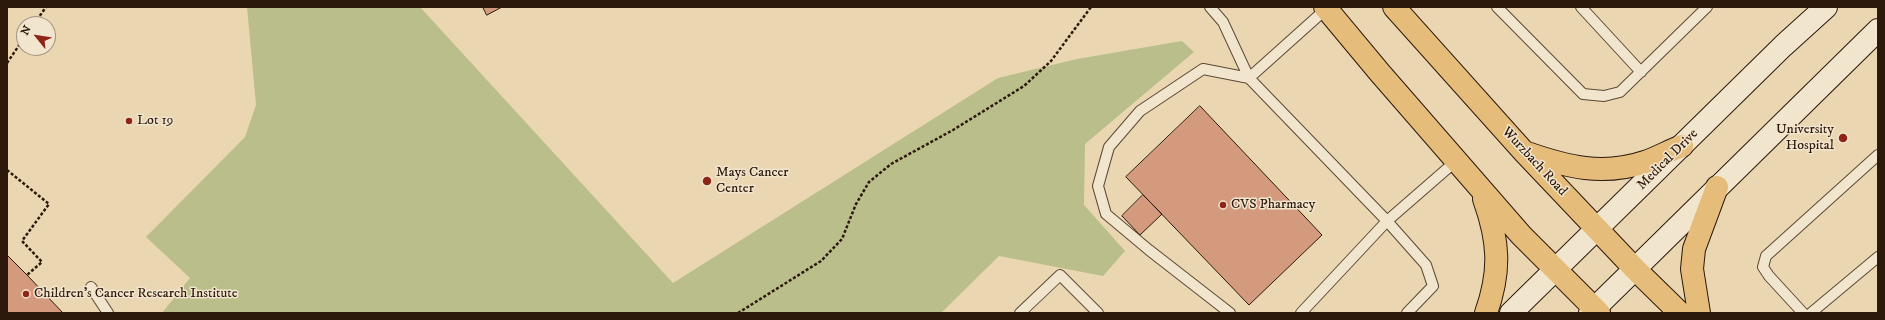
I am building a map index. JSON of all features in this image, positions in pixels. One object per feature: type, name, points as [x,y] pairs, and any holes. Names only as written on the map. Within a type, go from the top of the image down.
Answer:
[{"type":"main road","points":[[1326,8],[1480,189],[1521,235],[1556,269],[1595,312]]},
{"type":"main road","name":"Wurzbach Road","points":[[1399,9],[1524,152],[1635,269],[1680,313]]},
{"type":"main road","points":[[1524,152],[1564,166],[1593,170],[1620,167],[1644,162],[1682,146]]},
{"type":"main road","points":[[1699,313],[1692,269],[1694,249],[1717,187]]},
{"type":"main road","points":[[1480,189],[1492,223],[1497,261],[1497,276],[1486,313]]},
{"type":"street","name":"Medical Drive","points":[[1511,313],[1783,46],[1826,7]]},
{"type":"street","points":[[1595,312],[1635,269],[1717,187],[1878,30]]},
{"type":"lane","points":[[1210,7],[1223,22],[1249,78],[1387,221],[1426,265],[1433,286],[1407,313]]},
{"type":"lane","points":[[1497,7],[1583,94],[1604,96],[1620,92],[1707,7]]},
{"type":"lane","points":[[1581,7],[1640,72]]},
{"type":"lane","points":[[1249,78],[1326,8]]},
{"type":"lane","points":[[1230,313],[1149,250],[1106,214],[1098,186],[1108,147],[1140,111],[1204,69],[1249,78]]},
{"type":"lane","points":[[1803,313],[1769,276],[1763,267],[1766,256],[1878,155]]},
{"type":"lane","points":[[1301,313],[1387,221],[1456,161]]},
{"type":"lane","points":[[1811,313],[1878,257]]},
{"type":"lane","points":[[1020,313],[1060,275],[1098,313]]},
{"type":"lane","points":[[90,287],[108,313]]},
{"type":"path","points":[[40,16],[46,7]]},
{"type":"path","points":[[738,313],[821,261],[842,239],[856,204],[869,182],[891,164],[953,130],[1024,86],[1051,61],[1091,7]]},
{"type":"path","points":[[7,62],[16,49]]},
{"type":"path","points":[[7,171],[49,204],[22,241],[42,262],[26,275]]},
{"type":"green space","points":[[247,7],[420,7],[673,283],[998,78],[1077,59],[1182,41],[1194,52],[1085,144],[1084,205],[1125,251],[1103,276],[999,256],[941,313],[162,313],[190,278],[146,237],[245,137],[256,105]]},
{"type":"building","points":[[483,7],[502,7],[487,15]]},
{"type":"building","name":"CVS Pharmacy","points":[[1200,106],[1322,235],[1249,305],[1126,177]]},
{"type":"building","points":[[1143,195],[1162,214],[1140,235],[1122,216]]},
{"type":"building","name":"Children's Cancer Research Institute","points":[[7,255],[27,275],[63,313],[7,313]]},
{"type":"place","name":"Lot 19","points":[[129,121]]},
{"type":"place","name":"University Hospital","points":[[1843,138]]},
{"type":"place","name":"Mays Cancer Center","points":[[707,181]]},
{"type":"place","name":"CVS Pharmacy","points":[[1223,205]]},
{"type":"place","name":"Children's Cancer Research Institute","points":[[26,294]]}]
